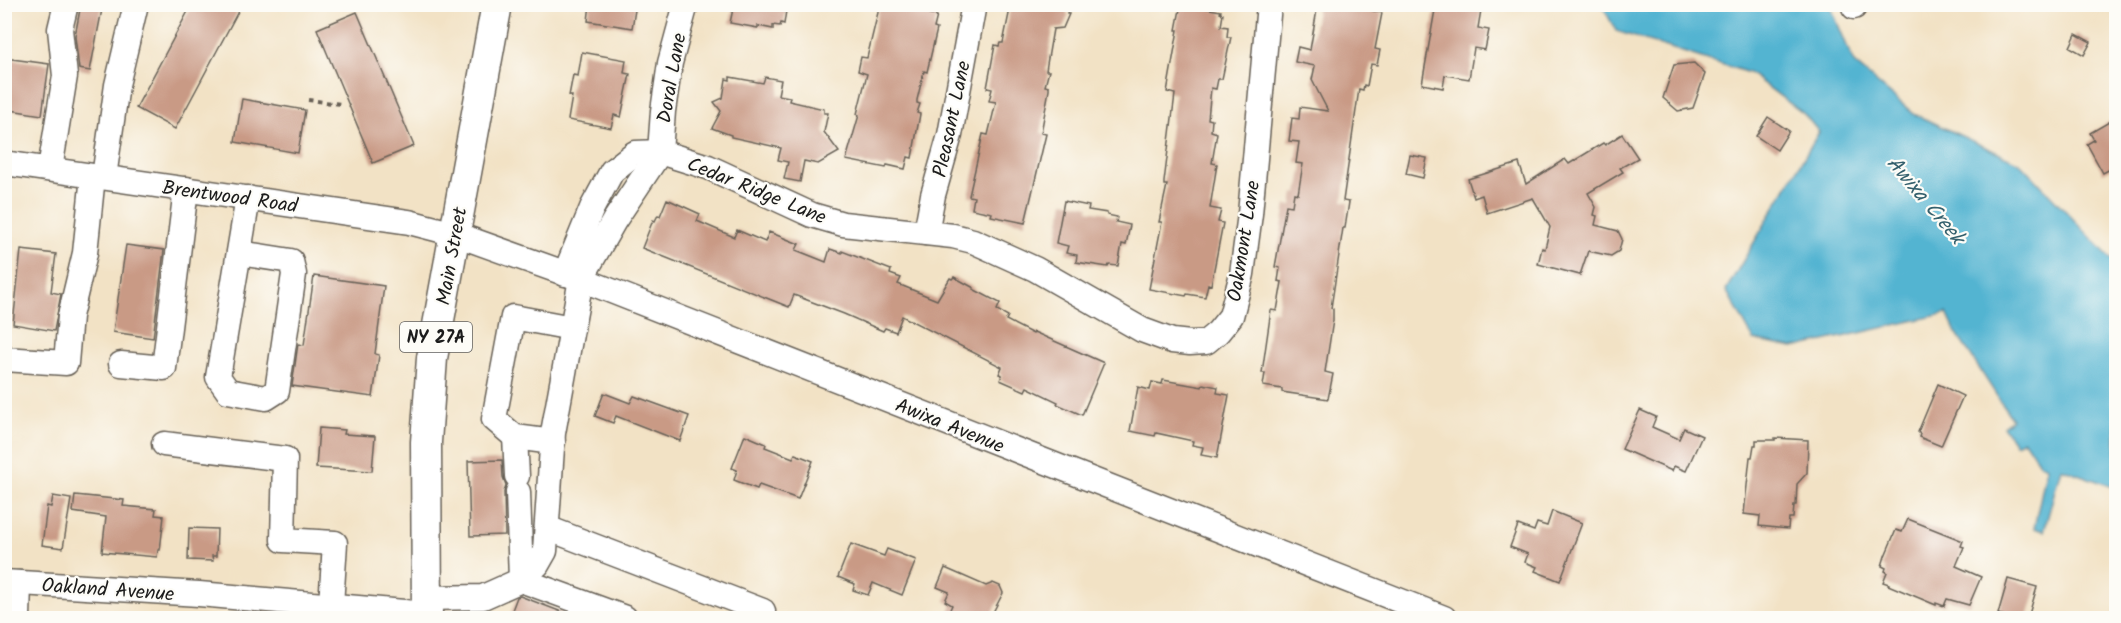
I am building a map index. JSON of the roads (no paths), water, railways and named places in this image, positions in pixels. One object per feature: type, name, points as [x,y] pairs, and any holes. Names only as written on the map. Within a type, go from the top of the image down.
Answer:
[{"type":"main road","name":"Main Street","points":[[427,610],[426,442],[432,358],[497,4]]},
{"type":"street","points":[[50,169],[65,76],[60,29],[66,4]]},
{"type":"street","points":[[4,359],[66,363],[70,316],[85,253],[117,85],[136,4]]},
{"type":"street","name":"Doral Lane","points":[[521,580],[537,565],[545,551],[553,442],[572,328],[573,277],[660,152],[670,63],[686,4]]},
{"type":"street","name":"Pleasant Lane","points":[[926,233],[933,195],[950,135],[974,4]]},
{"type":"street","name":"Oakmont Lane","points":[[926,233],[973,241],[1003,253],[1099,304],[1142,330],[1172,341],[1206,342],[1218,332],[1231,315],[1242,274],[1269,4]]},
{"type":"street","name":"Cedar Ridge Lane","points":[[660,152],[717,171],[812,215],[843,224],[926,233]]},
{"type":"street","name":"Brentwood Road","points":[[4,163],[409,222],[455,234]]},
{"type":"street","points":[[121,364],[164,368],[186,189]]},
{"type":"street","points":[[238,253],[291,261],[294,274],[277,391],[266,398],[228,391],[218,377],[238,253],[248,198]]},
{"type":"street","name":"Awixa Avenue","points":[[455,234],[573,277],[1363,580],[1444,618]]},
{"type":"street","points":[[553,442],[515,437],[494,419],[513,317],[572,328]]},
{"type":"street","points":[[515,437],[521,580],[625,618]]},
{"type":"street","points":[[164,444],[285,459],[283,540],[334,543],[331,605]]},
{"type":"street","points":[[547,528],[763,611],[762,618]]},
{"type":"street","name":"Oakland Avenue","points":[[12,582],[427,610],[483,597],[521,580]]},
{"type":"street","points":[[12,582],[18,618]]},
{"type":"water","name":"Awixa Creek","points":[[1602,5],[1830,5],[1854,63],[1914,114],[2020,163],[2116,264],[2116,488],[2061,468],[2044,531],[2034,528],[2047,467],[2040,464],[2024,440],[2015,444],[2003,426],[2012,419],[1956,333],[1947,313],[1793,348],[1754,340],[1726,290],[1819,132],[1804,114],[1749,73],[1616,31]]}]
